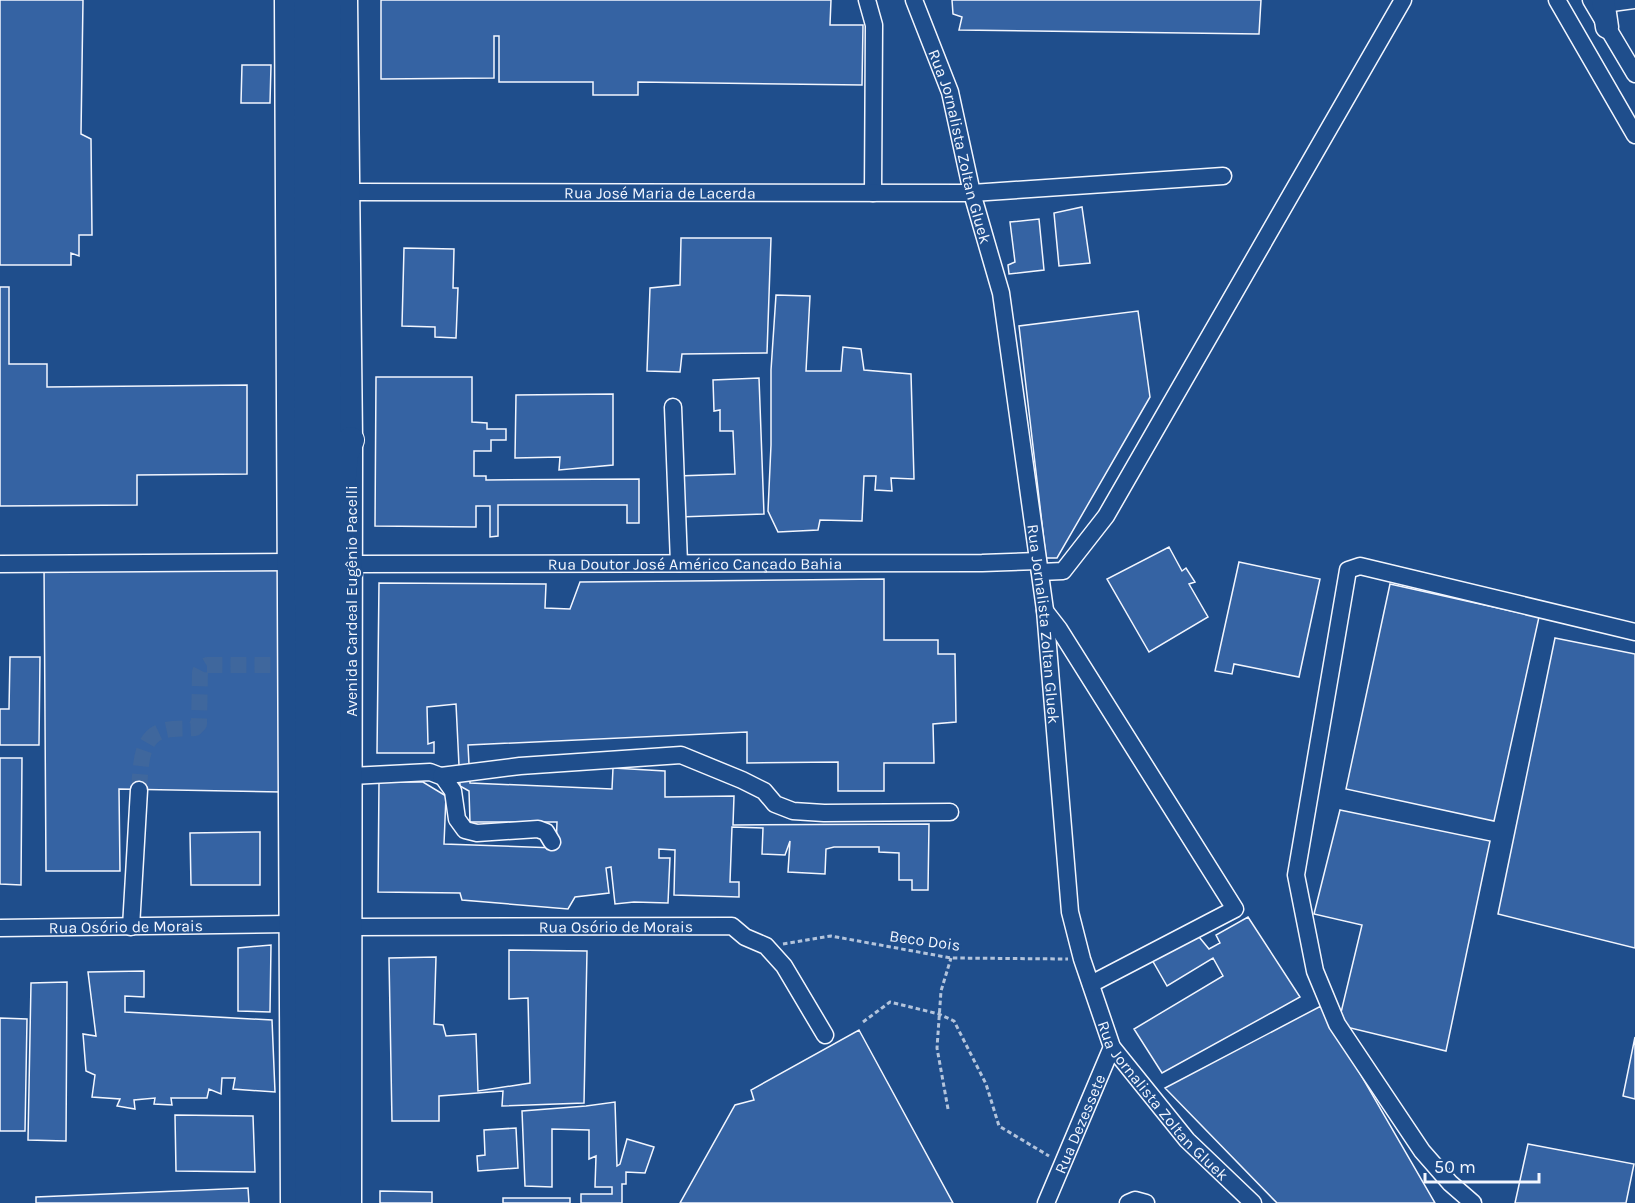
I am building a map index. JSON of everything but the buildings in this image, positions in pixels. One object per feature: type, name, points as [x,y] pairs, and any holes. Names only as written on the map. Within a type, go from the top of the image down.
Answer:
[{"type":"highway","name":"Avenida Cardeal Eugênio Pacelli","points":[[307,0],[327,626],[327,1203]]},
{"type":"highway","name":"Avenida Cardeal Eugênio Pacelli","points":[[309,1203],[308,468],[317,316],[328,0]]},
{"type":"highway","points":[[327,626],[333,609],[345,455],[351,440]]},
{"type":"highway","points":[[290,562],[308,468]]},
{"type":"main road","points":[[286,0],[290,562],[285,665],[292,1203]]},
{"type":"main road","name":"Avenida Cardeal Eugênio Pacelli","points":[[346,0],[351,440],[350,1203]]},
{"type":"main road","points":[[1599,1],[1607,27]]},
{"type":"street","points":[[867,0],[874,25],[873,193]]},
{"type":"street","name":"Rua Jornalista Zoltan Gluek","points":[[914,0],[950,92],[972,193],[1001,293],[1045,610],[1070,912],[1082,959],[1112,1047],[1187,1140],[1253,1203]]},
{"type":"street","name":"Rua Doutor José Américo Cançado Bahia","points":[[351,564],[982,563],[1063,571],[1106,516],[1402,0]]},
{"type":"street","points":[[1557,0],[1635,135]]},
{"type":"street","points":[[1599,1],[1635,0]]},
{"type":"street","points":[[1607,27],[1635,74]]},
{"type":"street","name":"Rua José Maria de Lacerda","points":[[348,192],[972,193],[1223,176]]},
{"type":"street","points":[[673,407],[679,563]]},
{"type":"street","points":[[0,564],[290,562]]},
{"type":"street","points":[[1473,1203],[1450,1183],[1422,1151],[1338,1024],[1315,971],[1300,897],[1296,875],[1348,570],[1360,566],[1635,632]]},
{"type":"street","points":[[1045,610],[1235,909],[1091,984]]},
{"type":"street","points":[[441,776],[520,766],[681,754],[742,780],[764,792],[775,804],[793,811],[824,813],[950,812]]},
{"type":"street","points":[[351,776],[430,772],[443,777],[453,791],[457,819],[465,830],[477,833],[538,829],[546,832],[552,842]]},
{"type":"street","points":[[131,927],[138,790]]},
{"type":"street","name":"Rua Osório de Morais","points":[[0,928],[289,924]]},
{"type":"street","name":"Rua Osório de Morais","points":[[350,927],[732,926],[745,938],[766,946],[784,966],[825,1035]]},
{"type":"street","name":"Rua Dezessete","points":[[1046,1203],[1112,1047]]},
{"type":"street","points":[[1128,1203],[1135,1200],[1146,1203]]},
{"type":"path","name":"Beco Dois","points":[[766,946],[831,936],[951,958],[1082,959]]},
{"type":"path","points":[[948,1109],[937,1048],[941,990],[951,958]]},
{"type":"path","points":[[863,1022],[890,1002],[939,1014],[954,1021],[986,1084],[999,1126],[1063,1165]]},
{"type":"tunnel","points":[[139,790],[143,754],[151,738],[166,730],[195,728],[199,724],[202,668],[207,665],[281,665]]}]
